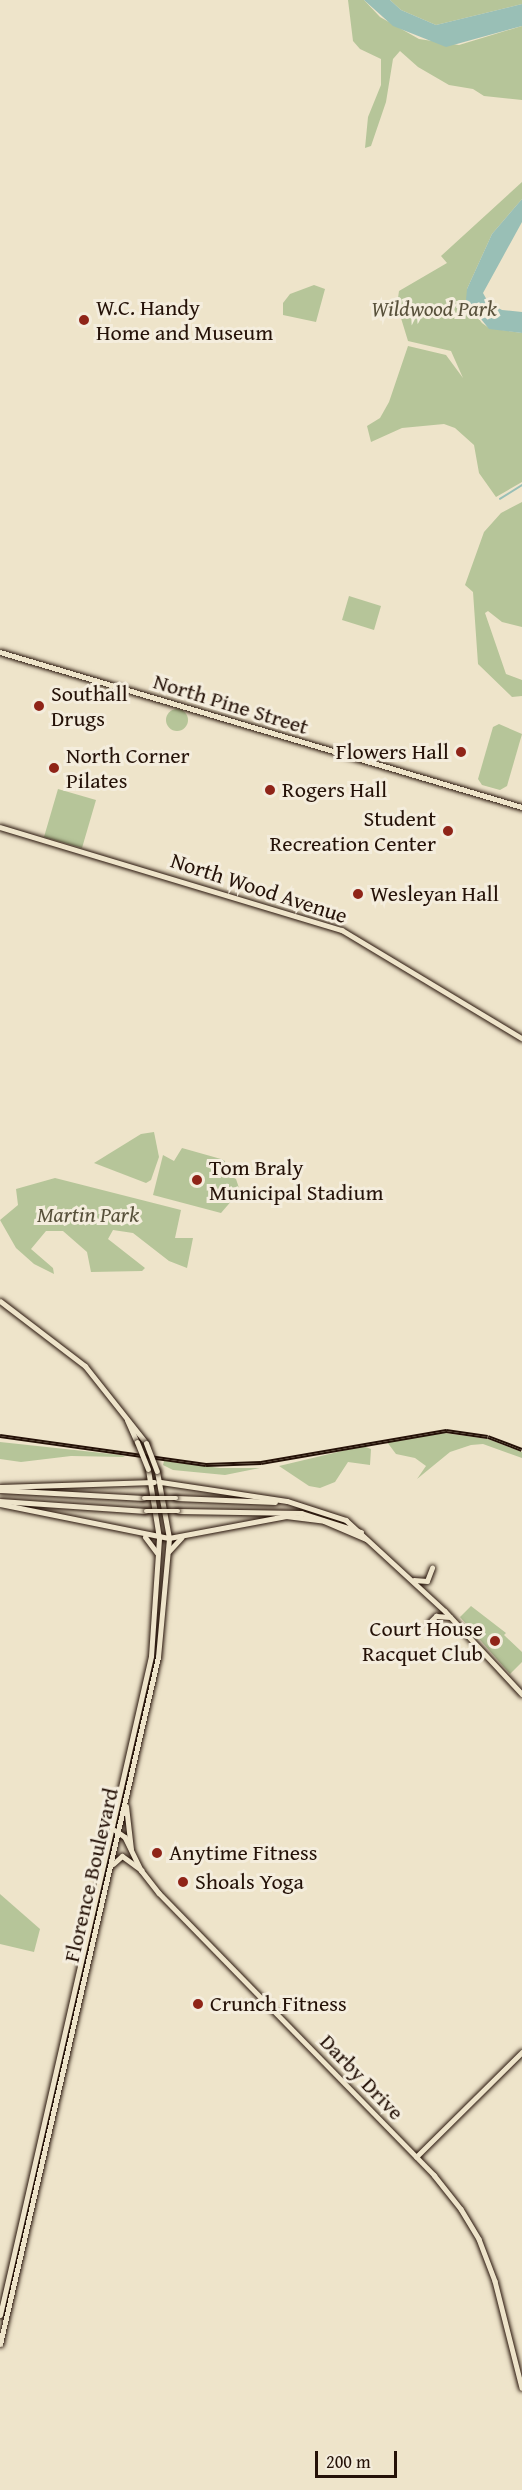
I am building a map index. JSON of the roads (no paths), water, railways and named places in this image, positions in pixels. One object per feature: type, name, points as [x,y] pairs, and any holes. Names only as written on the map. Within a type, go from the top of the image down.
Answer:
[{"type":"highway","name":"Florence Boulevard","points":[[0,1301],[85,1366],[146,1443],[161,1482],[169,1538],[158,1657],[126,1800],[116,1831],[0,2315]]},
{"type":"highway","name":"Florence Boulevard","points":[[0,2344],[110,1868],[151,1656],[159,1538],[152,1482],[127,1418]]},
{"type":"highway","points":[[136,1482],[148,1469]]},
{"type":"highway","points":[[0,1488],[161,1482]]},
{"type":"highway","points":[[0,1502],[141,1535],[169,1538]]},
{"type":"highway","points":[[141,1535],[154,1544],[158,1556]]},
{"type":"highway","points":[[126,1800],[131,1849]]},
{"type":"highway","points":[[110,1868],[122,1856],[141,1870]]},
{"type":"main road","name":"North Pine Street","points":[[0,652],[522,807]]},
{"type":"main road","name":"North Wood Avenue","points":[[0,826],[342,930],[522,1038]]},
{"type":"main road","points":[[158,1472],[174,1483]]},
{"type":"main road","points":[[161,1482],[307,1505],[346,1520],[370,1539],[434,1601],[522,1694]]},
{"type":"main road","points":[[0,1488],[144,1498],[307,1505]]},
{"type":"main road","points":[[0,1502],[146,1511],[301,1513],[360,1532]]},
{"type":"main road","points":[[167,1557],[175,1541],[188,1536],[256,1519],[286,1516],[324,1521],[370,1539]]},
{"type":"main road","points":[[169,1538],[188,1536]]},
{"type":"main road","points":[[412,1580],[427,1581],[432,1568]]},
{"type":"main road","points":[[429,1623],[439,1615],[450,1617]]},
{"type":"main road","name":"Darby Drive","points":[[116,1831],[131,1849],[141,1870],[159,1893],[451,2195],[479,2239],[500,2295],[522,2388]]},
{"type":"main road","points":[[416,2157],[522,2052]]},
{"type":"water","points":[[364,0],[390,0],[401,10],[436,25],[522,4],[522,26],[446,47],[393,26]]},
{"type":"water","points":[[522,199],[522,222],[483,293],[488,302],[502,310],[522,312],[522,333],[489,329],[466,300],[467,289],[492,234]]},
{"type":"waterway","points":[[500,499],[522,485]]},
{"type":"railway","points":[[0,1436],[206,1465],[261,1463],[446,1431],[488,1437],[522,1450]]},
{"type":"place","name":"W.C. Handy Home and Museum","points":[[84,320]]},
{"type":"place","name":"Southall Drugs","points":[[39,706]]},
{"type":"place","name":"Flowers Hall","points":[[461,752]]},
{"type":"place","name":"North Corner Pilates","points":[[54,768]]},
{"type":"place","name":"Rogers Hall","points":[[270,790]]},
{"type":"place","name":"Student Recreation Center","points":[[448,831]]},
{"type":"place","name":"Wesleyan Hall","points":[[358,894]]},
{"type":"place","name":"Tom Braly Municipal Stadium","points":[[197,1180]]},
{"type":"place","name":"Court House Racquet Club","points":[[495,1641]]},
{"type":"place","name":"Anytime Fitness","points":[[157,1853]]},
{"type":"place","name":"Shoals Yoga","points":[[183,1882]]},
{"type":"place","name":"Crunch Fitness","points":[[198,2004]]},
{"type":"park label","name":"Wildwood Park","points":[[434,309]]},
{"type":"park label","name":"Martin Park","points":[[88,1215]]}]
